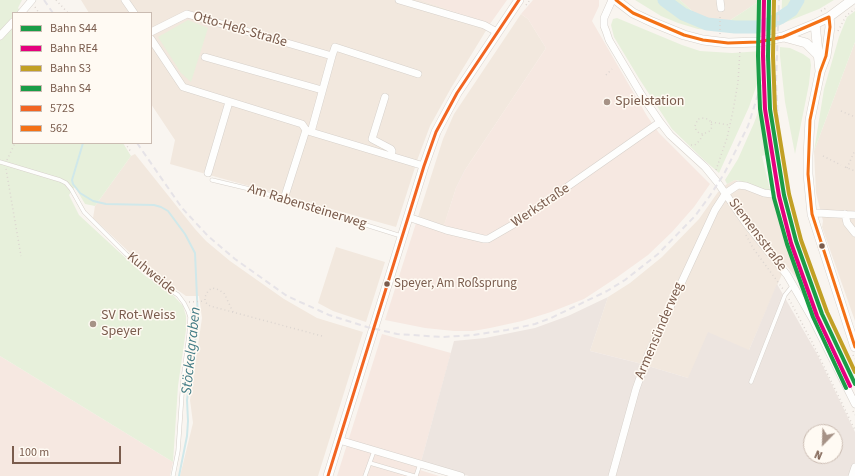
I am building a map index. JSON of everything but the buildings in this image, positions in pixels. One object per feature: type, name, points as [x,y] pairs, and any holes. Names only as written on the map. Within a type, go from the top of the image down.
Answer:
[{"type":"main road","points":[[616,0],[633,13],[684,35],[703,40],[728,43],[758,42],[783,37],[829,17],[852,0]]},
{"type":"main road","points":[[328,476],[402,236],[436,132],[450,104],[497,32],[522,4]]},
{"type":"main road","points":[[829,17],[826,56],[820,72],[810,120],[808,137],[808,174],[812,214],[855,347]]},
{"type":"main road","points":[[815,24],[820,72]]},
{"type":"main road","points":[[783,37],[806,43],[818,55]]},
{"type":"street","points":[[21,12],[32,0]]},
{"type":"street","points":[[125,0],[133,12]]},
{"type":"street","points":[[399,0],[484,25],[497,32]]},
{"type":"street","name":"Siemensstraße","points":[[612,0],[604,18],[604,26],[611,43],[641,94],[660,122],[714,177],[745,222],[784,270],[812,318],[853,406]]},
{"type":"street","points":[[720,0],[721,8]]},
{"type":"street","name":"Otto-Heß-Straße","points":[[152,32],[187,14],[332,56]]},
{"type":"street","points":[[0,36],[12,23]]},
{"type":"street","points":[[152,40],[183,87],[302,124],[308,131],[424,166]]},
{"type":"street","points":[[284,199],[322,90],[335,47],[418,74]]},
{"type":"street","points":[[205,56],[322,90]]},
{"type":"street","points":[[384,97],[372,139],[391,149],[391,156]]},
{"type":"street","points":[[208,173],[229,102]]},
{"type":"street","name":"Werkstraße","points":[[408,218],[446,230],[484,239],[497,235],[521,220],[660,122]]},
{"type":"street","points":[[726,194],[738,184],[764,193],[772,194]]},
{"type":"street","name":"Armensünderweg","points":[[612,476],[636,389],[648,355],[707,226],[726,194]]},
{"type":"street","points":[[812,214],[855,215]]},
{"type":"street","points":[[845,214],[847,223],[855,233]]},
{"type":"street","points":[[339,440],[461,476]]},
{"type":"lane","name":"Kuhweide","points":[[0,162],[66,183],[84,212],[126,254],[158,282],[178,295],[184,303],[190,318],[189,336],[183,380],[178,451],[173,476]]},
{"type":"lane","name":"Am Rabensteinerweg","points":[[212,180],[284,199],[402,236]]},
{"type":"lane","points":[[751,382],[786,293],[793,285]]},
{"type":"lane","points":[[364,476],[374,451]]},
{"type":"lane","points":[[370,463],[415,476],[420,464]]},
{"type":"path","points":[[56,0],[67,12]]},
{"type":"path","points":[[522,4],[530,0]]},
{"type":"path","points":[[818,13],[828,7]]},
{"type":"path","points":[[837,32],[846,16],[855,9]]},
{"type":"path","points":[[719,23],[720,34],[726,34]]},
{"type":"path","points":[[714,177],[727,138],[738,82],[740,50],[734,50]]},
{"type":"path","points":[[606,75],[612,69]]},
{"type":"path","points":[[842,111],[855,117]]},
{"type":"path","points":[[704,134],[699,133],[696,130],[696,122],[702,118],[708,119],[711,122],[730,126]]},
{"type":"path","points":[[683,147],[695,145],[704,134],[710,131],[712,127],[711,122]]},
{"type":"path","points":[[15,144],[5,164],[21,256]]},
{"type":"path","points":[[126,144],[131,152]]},
{"type":"path","points":[[855,150],[846,167],[855,171]]},
{"type":"path","points":[[823,156],[841,165]]},
{"type":"path","points":[[745,231],[746,237],[753,248],[786,293],[855,430]]},
{"type":"path","points":[[205,301],[208,291],[212,288],[222,291],[228,298],[233,312]]},
{"type":"path","points":[[194,301],[205,301],[210,306],[322,336]]},
{"type":"path","points":[[191,349],[198,350]]},
{"type":"path","points":[[853,406],[855,415]]},
{"type":"shaded area","points":[[81,0],[421,0],[490,24],[430,126],[396,227],[170,164],[175,140],[152,106],[152,12],[88,12]]},
{"type":"shaded area","points":[[420,0],[507,0],[490,24]]},
{"type":"shaded area","points":[[533,0],[599,0],[599,6],[592,21],[647,116],[659,133],[710,184],[694,207],[672,232],[648,255],[584,299],[551,312],[522,321],[473,331],[425,328],[385,320],[417,220],[443,228],[456,188],[465,170],[546,48],[528,19],[521,14]]},
{"type":"shaded area","points":[[680,0],[761,0],[729,21],[712,22],[700,18]]},
{"type":"shaded area","points":[[521,14],[528,19],[546,48],[465,170],[456,188],[443,229],[417,220],[443,139],[454,114]]},
{"type":"shaded area","points":[[855,42],[855,321],[822,227],[823,221],[816,193],[814,151]]},
{"type":"shaded area","points":[[135,154],[195,229],[206,241],[230,261],[284,299],[317,318],[363,332],[318,476],[180,476],[193,423],[190,400],[202,318],[199,296],[186,296],[146,268],[93,218],[95,206],[131,156]]},
{"type":"shaded area","points":[[735,180],[776,194],[783,233],[801,284],[786,265],[749,350],[688,378],[590,351],[608,297],[630,283],[662,257],[699,219],[718,192],[727,184]]},
{"type":"shaded area","points":[[336,247],[385,262],[366,322],[333,311],[318,303]]},
{"type":"shaded area","points":[[777,284],[817,354],[855,432],[855,476],[469,476],[421,462],[454,341],[485,338],[535,328],[568,316],[608,297],[590,351],[688,378],[708,332],[749,350]]},
{"type":"shaded area","points":[[382,334],[451,353],[420,470],[439,476],[337,476]]},
{"type":"shaded area","points":[[0,356],[173,462],[170,476],[0,476]]},
{"type":"green space","name":"SV Rot-Weiss Speyer","points":[[0,0],[22,0],[18,8],[21,12],[12,12],[12,144],[124,144],[131,156],[95,206],[85,204],[75,187],[69,195],[79,215],[144,275],[173,295],[183,306],[186,316],[186,330],[178,386],[173,462],[0,356]]},
{"type":"green space","points":[[635,0],[680,0],[700,18],[712,22],[725,22],[729,21],[761,0],[764,0],[763,31],[734,32],[698,29],[661,16]]},
{"type":"green space","points":[[782,0],[834,0],[819,9],[781,24]]},
{"type":"green space","points":[[855,11],[855,42],[814,151],[824,89],[839,37],[847,17]]},
{"type":"green space","points":[[617,18],[700,51],[732,53],[762,51],[757,84],[749,107],[719,173],[672,129],[614,37],[611,25],[613,19]]},
{"type":"green space","points":[[188,20],[208,28],[191,82],[181,73],[158,37]]},
{"type":"green space","points":[[780,47],[790,48],[803,54],[810,59],[811,65],[809,84],[795,154],[785,102]]},
{"type":"green space","points":[[766,91],[767,120],[772,153],[762,156],[770,190],[769,192],[735,180],[727,184],[725,180],[738,159]]},
{"type":"waterway","points":[[664,0],[683,14],[707,24],[735,27],[757,27],[768,24],[792,10],[798,0]]},
{"type":"waterway","name":"Stöckelgraben","points":[[83,144],[72,180],[73,184],[80,193],[93,201],[106,204],[154,205],[161,207],[168,211],[185,234],[195,253],[198,320],[187,400],[187,436],[179,476]]},
{"type":"railway","points":[[44,0],[52,12]]},
{"type":"railway","points":[[779,0],[776,82],[779,141]]},
{"type":"railway","points":[[138,144],[182,208],[208,236],[235,259],[287,296],[329,315],[367,327],[397,334],[443,337],[473,335],[507,330],[535,324],[551,318],[607,291],[625,280],[658,254],[695,216],[724,174],[748,126],[762,82],[766,56],[768,26]]},
{"type":"rail line","name":"S4","points":[[759,0],[758,56],[760,109],[774,198],[787,244],[813,317],[846,388]]},
{"type":"rail line","name":"RE4","points":[[764,0],[763,56],[765,109],[779,196],[791,243],[817,316],[850,386]]},
{"type":"rail line","name":"S44","points":[[769,0],[768,56],[770,109],[784,195],[796,241],[822,314],[855,384]]},
{"type":"rail line","name":"S3","points":[[774,0],[773,56],[775,109],[789,194],[801,240],[827,312],[855,372]]},
{"type":"transit line","name":"572S","points":[[328,476],[424,166],[436,132],[457,93],[519,0]]},
{"type":"transit line","name":"562","points":[[616,0],[633,13],[684,35],[703,40],[728,43],[758,42],[783,37],[829,17],[830,27],[826,56],[820,72],[810,120],[808,174],[812,214],[855,347]]},
{"type":"place","name":"Spielstation","points":[[607,102]]},
{"type":"place","name":"Speyer, Am Roßsprung","points":[[387,284]]},
{"type":"place","name":"SV Rot-Weiss Speyer","points":[[93,324]]}]
